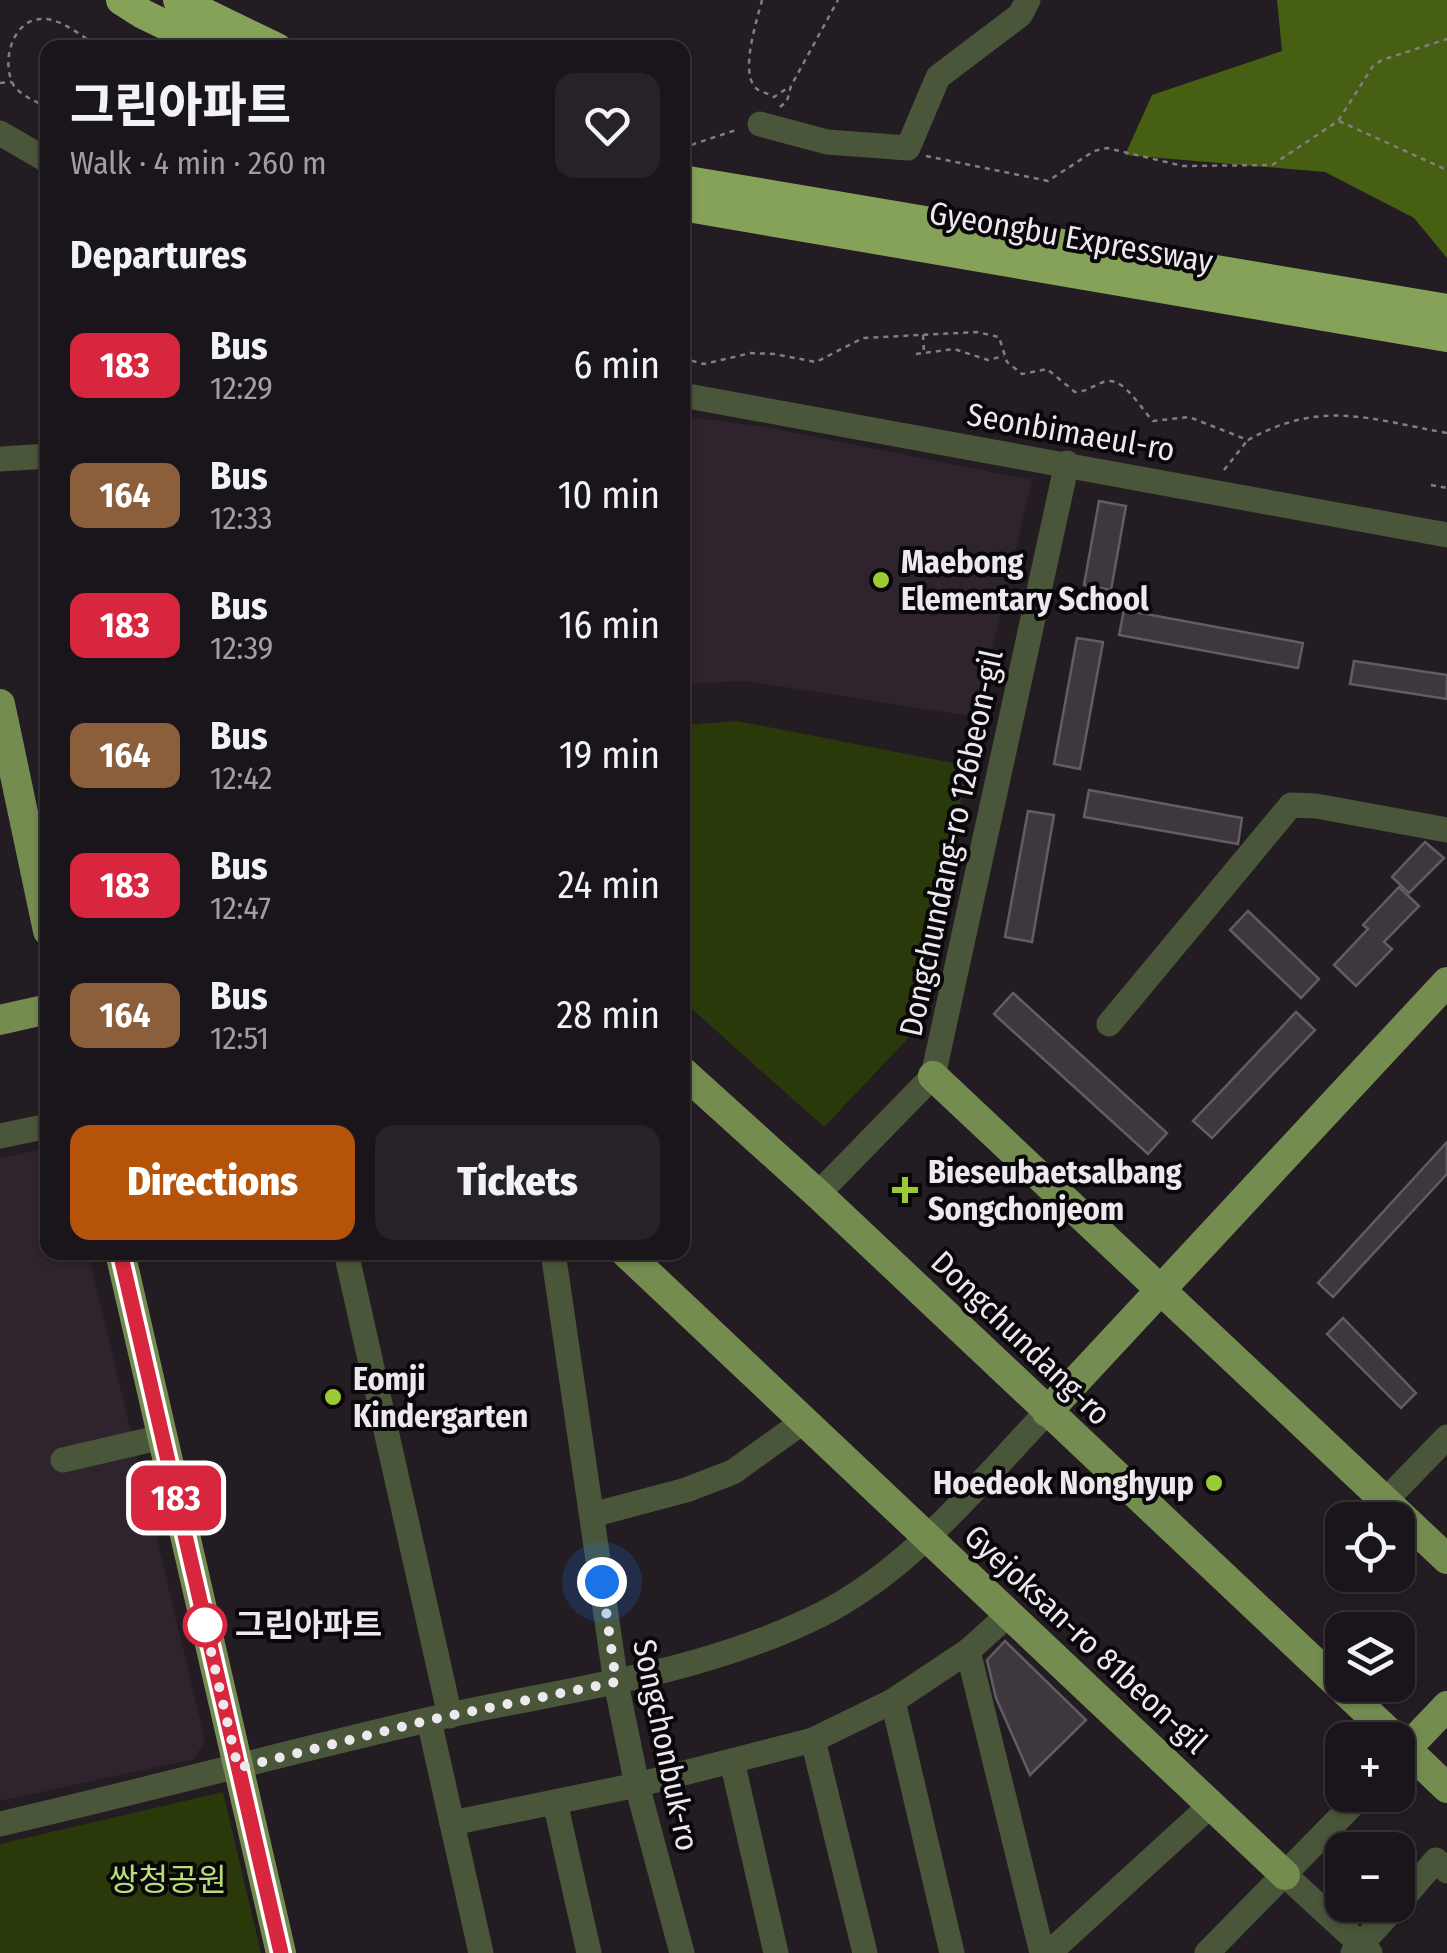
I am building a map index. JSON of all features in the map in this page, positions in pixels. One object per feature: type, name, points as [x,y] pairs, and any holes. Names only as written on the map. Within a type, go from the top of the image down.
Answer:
[{"type":"highway","points":[[121,0],[197,40]]},
{"type":"highway","points":[[178,0],[260,40]]},
{"type":"highway","name":"Gyeongbu Expressway","points":[[690,181],[1447,309]]},
{"type":"highway","name":"Gyeongbu Expressway","points":[[690,207],[1447,337]]},
{"type":"main road","points":[[0,704],[40,894]]},
{"type":"main road","points":[[1047,1412],[1447,982]]},
{"type":"main road","points":[[0,1020],[40,1011]]},
{"type":"main road","points":[[933,1076],[1446,1555]]},
{"type":"main road","name":"Dongchundang-ro","points":[[690,1079],[818,1194],[1373,1722]]},
{"type":"main road","points":[[122,1260],[281,1953]]},
{"type":"main road","name":"Gyejoksan-ro 81beon-gil","points":[[633,1260],[1285,1875]]},
{"type":"main road","points":[[1415,1733],[1447,1706]]},
{"type":"main road","name":"Dongchundang-ro","points":[[1415,1761],[1447,1788]]},
{"type":"street","points":[[760,124],[827,142],[908,148],[938,77],[1020,14],[1028,0]]},
{"type":"street","points":[[0,134],[40,156]]},
{"type":"street","name":"Seonbimaeul-ro","points":[[690,397],[1447,535]]},
{"type":"street","points":[[0,459],[40,456]]},
{"type":"street","name":"Dongchundang-ro 126beon-gil","points":[[818,1194],[933,1076],[1067,463]]},
{"type":"street","points":[[1110,1024],[1292,805],[1447,830]]},
{"type":"street","points":[[0,1136],[40,1128]]},
{"type":"street","points":[[348,1260],[439,1718],[452,1823],[482,1953]]},
{"type":"street","name":"Songchonbuk-ro","points":[[554,1260],[616,1682],[637,1785],[682,1953]]},
{"type":"street","points":[[0,1824],[439,1718],[616,1682],[739,1648],[823,1613],[892,1568],[1047,1412]]},
{"type":"street","points":[[592,1516],[686,1490],[733,1472],[804,1422]]},
{"type":"street","points":[[63,1460],[162,1437]]},
{"type":"street","points":[[1386,1500],[1447,1437]]},
{"type":"street","points":[[452,1823],[637,1785],[814,1740],[893,1701],[968,1651],[1008,1614]]},
{"type":"street","points":[[968,1651],[1045,1953],[1211,1805]]},
{"type":"street","points":[[893,1701],[952,1953]]},
{"type":"street","points":[[814,1740],[865,1953]]},
{"type":"street","points":[[732,1762],[776,1953]]},
{"type":"street","points":[[555,1802],[589,1953]]},
{"type":"street","points":[[1207,1953],[1346,1812]]},
{"type":"street","points":[[1415,1884],[1436,1860],[1447,1871]]},
{"type":"street","name":"Gyejoksan-ro 81beon-gil","points":[[1285,1875],[1361,1950]]},
{"type":"street","points":[[1361,1950],[1383,1922]]},
{"type":"path","points":[[762,0],[751,46],[751,81],[757,91],[774,97],[790,86]]},
{"type":"path","points":[[690,146],[760,124],[787,101],[790,86],[838,0]]},
{"type":"path","points":[[40,103],[21,93],[12,82],[7,64],[12,41],[22,28],[39,18],[52,20],[87,40]]},
{"type":"path","points":[[908,148],[914,155],[971,163],[1048,181],[1107,148],[1183,166],[1272,165],[1338,121],[1374,66],[1447,39]]},
{"type":"path","points":[[0,83],[12,82]]},
{"type":"path","points":[[1338,121],[1447,170]]},
{"type":"path","points":[[690,360],[704,364],[751,353],[816,362],[863,338],[977,332],[1000,336],[1011,369],[1022,374],[1047,369],[1075,392],[1088,392],[1108,381],[1117,383],[1153,421],[1189,417],[1248,440]]},
{"type":"path","points":[[924,334],[924,353]]},
{"type":"path","points":[[916,354],[954,350],[988,360],[1006,356]]},
{"type":"path","points":[[1218,479],[1248,440],[1288,421],[1333,413],[1447,433]]},
{"type":"path","points":[[1431,485],[1447,488]]},
{"type":"shaded area","name":"Maebong Elementary School","points":[[690,417],[766,427],[1032,480],[976,717],[746,681],[690,684]]},
{"type":"shaded area","points":[[40,1149],[40,1260],[90,1260],[205,1740],[194,1759],[0,1801],[0,1158]]},
{"type":"green space","points":[[1277,0],[1447,0],[1447,258],[1414,218],[1325,172],[1125,155],[1152,95],[1282,51]]},
{"type":"green space","points":[[737,721],[968,766],[915,1031],[824,1127],[690,1007],[690,724]]},
{"type":"green space","name":"쌍청공원","points":[[223,1792],[261,1953],[0,1953],[0,1844]]},
{"type":"building","points":[[1099,501],[1126,506],[1111,590],[1084,585]]},
{"type":"building","points":[[1124,610],[1303,643],[1298,668],[1119,635]]},
{"type":"building","points":[[1077,638],[1103,642],[1080,769],[1054,764]]},
{"type":"building","points":[[1354,661],[1447,675],[1447,699],[1350,684]]},
{"type":"building","points":[[1089,790],[1242,818],[1238,844],[1084,817]]},
{"type":"building","points":[[1028,811],[1054,815],[1032,942],[1005,937]]},
{"type":"building","points":[[1425,842],[1444,858],[1409,893],[1392,877]]},
{"type":"building","points":[[1399,887],[1419,906],[1384,942],[1392,949],[1356,986],[1334,965],[1368,929],[1363,925]]},
{"type":"building","points":[[1248,911],[1319,979],[1301,998],[1230,930]]},
{"type":"building","points":[[1013,993],[1167,1133],[1148,1154],[994,1014]]},
{"type":"building","points":[[1296,1012],[1315,1030],[1212,1138],[1193,1121]]},
{"type":"building","points":[[1447,1142],[1447,1174],[1333,1297],[1318,1283]]},
{"type":"building","points":[[1343,1318],[1416,1393],[1401,1408],[1327,1334]]},
{"type":"building","points":[[1005,1641],[1086,1720],[1030,1775],[996,1698],[987,1660]]},
{"type":"bus line","name":"183","points":[[122,1260],[281,1953]]},
{"type":"place","name":"Maebong Elementary School","points":[[881,580]]},
{"type":"place","name":"Bieseubaetsalbang Songchonjeom","points":[[905,1190]]},
{"type":"place","name":"Eomji Kindergarten","points":[[333,1397]]},
{"type":"place","name":"Hoedeok Nonghyup","points":[[1214,1483]]},
{"type":"place","name":"그린아파트","points":[[205,1625]]},
{"type":"route","points":[[205,1625],[204,1621],[238,1768],[429,1720],[616,1682],[602,1582]]}]
